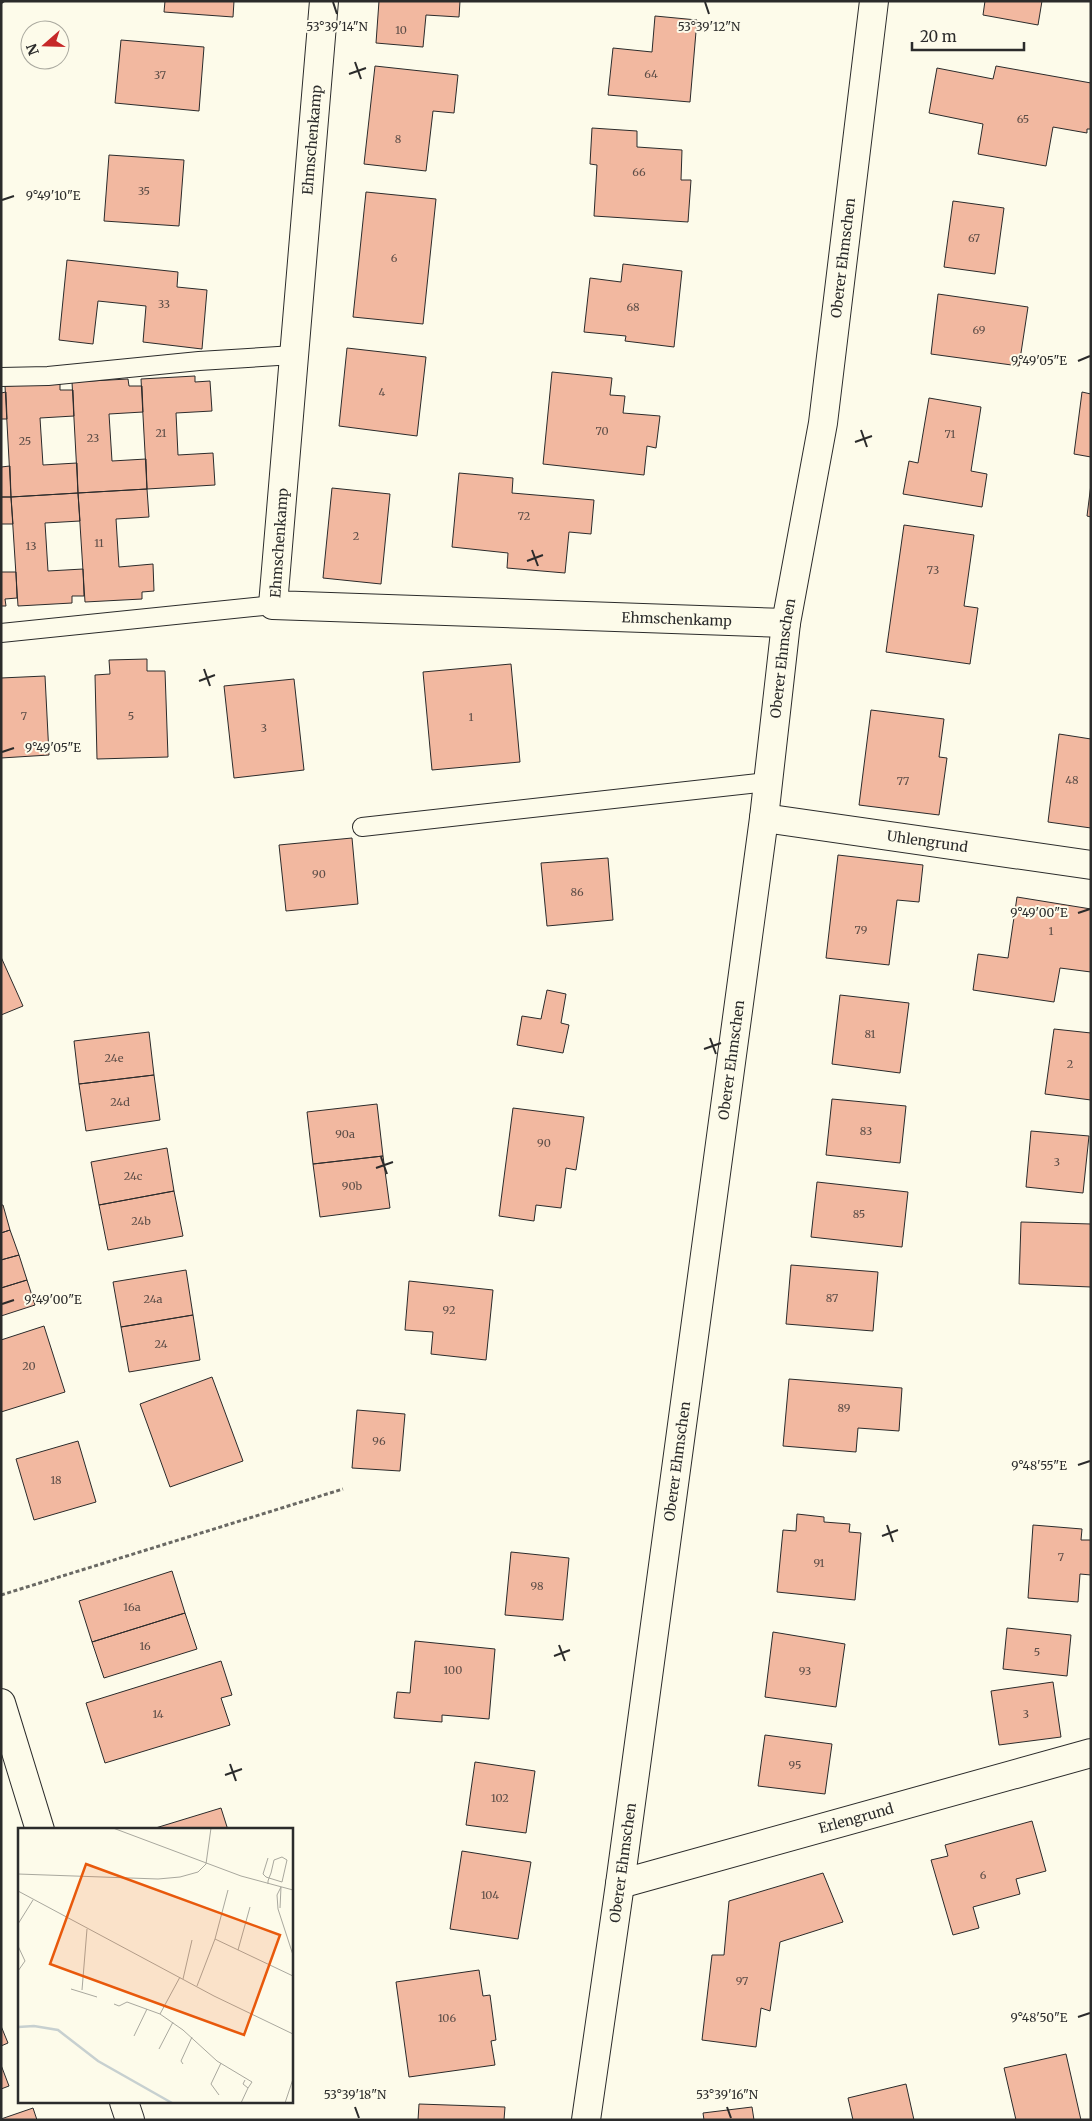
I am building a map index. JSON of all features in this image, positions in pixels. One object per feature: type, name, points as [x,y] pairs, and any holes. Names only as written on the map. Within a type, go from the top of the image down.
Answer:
[{"type":"street","name":"Ehmschenkamp","points":[[324,1],[273,604],[786,622]]},
{"type":"street","name":"Oberer Ehmschen","points":[[586,2120],[620,1884],[764,818],[786,622],[823,423],[874,1]]},
{"type":"street","name":"Uhlengrund","points":[[764,818],[1091,865]]},
{"type":"street","points":[[1,1703],[39,1828]]},
{"type":"street","name":"Erlengrund","points":[[620,1884],[1091,1753]]},
{"type":"street","points":[[125,2104],[130,2120]]},
{"type":"lane","points":[[1,378],[48,376],[199,361],[294,355]]},
{"type":"lane","points":[[1,633],[273,604]]},
{"type":"lane","points":[[362,827],[767,782]]},
{"type":"path","points":[[1,1595],[343,1489]]},
{"type":"building","points":[[165,1],[234,1],[233,17],[164,12]]},
{"type":"building","points":[[379,1],[460,1],[459,17],[426,15],[423,47],[376,43]]},
{"type":"building","points":[[985,1],[1042,1],[1038,25],[983,15]]},
{"type":"building","points":[[655,16],[697,20],[690,102],[608,95],[613,48],[652,52]]},
{"type":"building","points":[[121,40],[204,47],[199,111],[115,103]]},
{"type":"building","points":[[375,66],[458,75],[454,113],[433,111],[426,171],[364,164]]},
{"type":"building","points":[[996,66],[1091,83],[1091,129],[1087,129],[1087,133],[1053,127],[1046,166],[978,154],[983,124],[929,113],[937,68],[993,79]]},
{"type":"building","points":[[592,128],[637,131],[637,147],[682,150],[681,180],[691,180],[688,222],[594,216],[597,165],[590,164]]},
{"type":"building","points":[[109,155],[184,160],[179,226],[104,221]]},
{"type":"building","points":[[366,192],[436,199],[423,324],[353,317]]},
{"type":"building","points":[[953,201],[1004,208],[995,274],[944,267]]},
{"type":"building","points":[[67,260],[178,272],[177,287],[207,290],[202,349],[143,342],[146,306],[98,301],[93,344],[59,340]]},
{"type":"building","points":[[623,264],[682,271],[674,347],[625,341],[626,336],[584,332],[590,278],[621,282]]},
{"type":"building","points":[[938,294],[1028,307],[1019,366],[931,354]]},
{"type":"building","points":[[347,348],[426,357],[417,436],[339,426]]},
{"type":"building","points":[[552,372],[612,378],[610,395],[625,396],[623,413],[660,416],[656,448],[647,446],[644,475],[543,464]]},
{"type":"building","points":[[195,376],[195,382],[210,381],[212,411],[176,413],[178,455],[213,453],[215,485],[147,489],[141,379]]},
{"type":"building","points":[[128,379],[129,386],[142,386],[143,412],[109,414],[112,461],[146,459],[147,489],[78,493],[72,382]]},
{"type":"building","points":[[60,383],[60,390],[73,390],[74,416],[40,418],[43,465],[77,463],[78,493],[11,497],[5,386]]},
{"type":"building","points":[[6,392],[7,419],[1,419],[1,393]]},
{"type":"building","points":[[1082,392],[1091,394],[1091,457],[1074,454]]},
{"type":"building","points":[[929,398],[981,407],[971,471],[987,474],[982,507],[903,494],[909,461],[918,463]]},
{"type":"building","points":[[10,466],[11,497],[1,497],[1,467]]},
{"type":"building","points":[[459,473],[513,478],[512,493],[594,500],[591,534],[569,532],[565,573],[507,568],[508,553],[452,547]]},
{"type":"building","points":[[1091,484],[1091,517],[1087,516]]},
{"type":"building","points":[[332,488],[390,494],[381,584],[323,578]]},
{"type":"building","points":[[147,489],[149,517],[116,519],[119,567],[153,564],[154,591],[142,592],[142,599],[85,602],[78,493]]},
{"type":"building","points":[[78,493],[80,521],[45,523],[48,571],[83,569],[84,596],[72,596],[72,603],[18,606],[11,497]]},
{"type":"building","points":[[1,497],[11,497],[13,524],[1,524]]},
{"type":"building","points":[[904,525],[974,535],[964,606],[978,608],[970,664],[886,652]]},
{"type":"building","points":[[1,572],[16,572],[17,598],[5,599],[6,606],[1,606]]},
{"type":"building","points":[[147,659],[147,671],[165,671],[168,757],[97,759],[95,675],[110,674],[109,660]]},
{"type":"building","points":[[511,664],[520,762],[432,770],[423,672]]},
{"type":"building","points":[[45,676],[49,755],[1,758],[1,678]]},
{"type":"building","points":[[294,679],[304,770],[234,778],[224,686]]},
{"type":"building","points":[[871,710],[944,719],[939,757],[947,758],[939,815],[859,805]]},
{"type":"building","points":[[1059,734],[1091,739],[1091,828],[1048,822]]},
{"type":"building","points":[[352,838],[358,904],[286,911],[279,845]]},
{"type":"building","points":[[838,855],[923,865],[919,902],[897,900],[889,965],[826,958]]},
{"type":"building","points":[[608,858],[613,920],[547,926],[541,863]]},
{"type":"building","points":[[1017,897],[1091,909],[1091,972],[1060,968],[1054,1002],[973,990],[978,954],[1008,958]]},
{"type":"building","points":[[1,957],[23,1006],[1,1015]]},
{"type":"building","points":[[547,990],[566,994],[561,1023],[569,1025],[563,1053],[517,1045],[522,1016],[541,1019]]},
{"type":"building","points":[[840,995],[909,1003],[900,1073],[832,1064]]},
{"type":"building","points":[[1054,1029],[1091,1033],[1091,1100],[1045,1094]]},
{"type":"building","points":[[149,1032],[154,1075],[79,1084],[74,1041]]},
{"type":"building","points":[[154,1075],[160,1120],[86,1131],[79,1084]]},
{"type":"building","points":[[832,1099],[906,1106],[900,1163],[826,1155]]},
{"type":"building","points":[[377,1104],[383,1156],[313,1164],[307,1112]]},
{"type":"building","points":[[513,1108],[584,1117],[576,1170],[566,1168],[561,1208],[536,1205],[534,1221],[499,1216]]},
{"type":"building","points":[[1031,1131],[1089,1136],[1083,1193],[1026,1187]]},
{"type":"building","points":[[167,1148],[174,1191],[99,1205],[91,1162]]},
{"type":"building","points":[[383,1156],[390,1208],[320,1217],[313,1164]]},
{"type":"building","points":[[817,1182],[908,1192],[902,1247],[811,1237]]},
{"type":"building","points":[[174,1191],[183,1236],[108,1250],[99,1205]]},
{"type":"building","points":[[1,1205],[3,1205],[10,1230],[1,1233]]},
{"type":"building","points":[[1021,1222],[1091,1224],[1091,1287],[1019,1284]]},
{"type":"building","points":[[10,1230],[19,1255],[1,1260],[1,1233]]},
{"type":"building","points":[[19,1255],[27,1280],[1,1288],[1,1260]]},
{"type":"building","points":[[791,1265],[878,1272],[873,1331],[786,1324]]},
{"type":"building","points":[[186,1270],[193,1315],[121,1327],[113,1282]]},
{"type":"building","points":[[27,1280],[35,1305],[1,1316],[1,1288]]},
{"type":"building","points":[[409,1281],[493,1290],[486,1360],[431,1354],[433,1332],[405,1330]]},
{"type":"building","points":[[193,1315],[200,1360],[129,1372],[121,1327]]},
{"type":"building","points":[[44,1326],[65,1392],[1,1412],[1,1340]]},
{"type":"building","points":[[212,1377],[243,1461],[170,1487],[140,1404]]},
{"type":"building","points":[[789,1379],[902,1388],[899,1431],[858,1428],[856,1452],[783,1446]]},
{"type":"building","points":[[357,1410],[405,1414],[400,1471],[352,1468]]},
{"type":"building","points":[[78,1441],[96,1502],[34,1520],[16,1459]]},
{"type":"building","points":[[797,1514],[824,1517],[824,1522],[850,1524],[849,1532],[861,1533],[855,1600],[777,1592],[783,1530],[796,1531]]},
{"type":"building","points":[[1033,1525],[1082,1529],[1081,1540],[1091,1540],[1091,1575],[1080,1574],[1078,1602],[1028,1598]]},
{"type":"building","points":[[511,1552],[569,1558],[563,1620],[505,1615]]},
{"type":"building","points":[[172,1571],[185,1613],[92,1642],[79,1601]]},
{"type":"building","points":[[185,1613],[197,1649],[104,1678],[92,1642]]},
{"type":"building","points":[[1007,1628],[1071,1635],[1067,1676],[1003,1669]]},
{"type":"building","points":[[773,1632],[845,1644],[836,1707],[765,1697]]},
{"type":"building","points":[[415,1641],[495,1649],[489,1719],[442,1715],[442,1722],[394,1718],[397,1692],[410,1693]]},
{"type":"building","points":[[221,1661],[232,1695],[221,1698],[230,1725],[105,1763],[86,1703]]},
{"type":"building","points":[[1053,1682],[1061,1737],[999,1745],[991,1691]]},
{"type":"building","points":[[765,1735],[832,1744],[825,1794],[758,1786]]},
{"type":"building","points":[[475,1762],[535,1771],[526,1833],[466,1825]]},
{"type":"building","points":[[221,1808],[227,1828],[156,1828]]},
{"type":"building","points":[[1032,1821],[1046,1871],[1016,1879],[1020,1894],[973,1907],[979,1928],[953,1935],[931,1860],[948,1856],[945,1845]]},
{"type":"building","points":[[462,1851],[531,1862],[518,1939],[450,1929]]},
{"type":"building","points":[[823,1873],[843,1922],[780,1942],[770,2011],[761,2008],[756,2047],[702,2040],[712,1955],[724,1955],[729,1901]]},
{"type":"building","points":[[479,1970],[483,1996],[490,1995],[496,2040],[491,2041],[495,2065],[409,2077],[396,1982]]},
{"type":"building","points":[[1,2026],[8,2043],[1,2046]]},
{"type":"building","points":[[1066,2054],[1081,2120],[1016,2120],[1004,2068]]},
{"type":"building","points":[[1,2065],[9,2086],[1,2089]]},
{"type":"building","points":[[906,2084],[914,2120],[853,2120],[848,2098]]},
{"type":"building","points":[[419,2104],[505,2107],[504,2120],[418,2120]]},
{"type":"building","points":[[752,2107],[754,2120],[704,2120],[703,2113]]},
{"type":"building","points":[[33,2108],[37,2120],[1,2120],[1,2119]]}]
